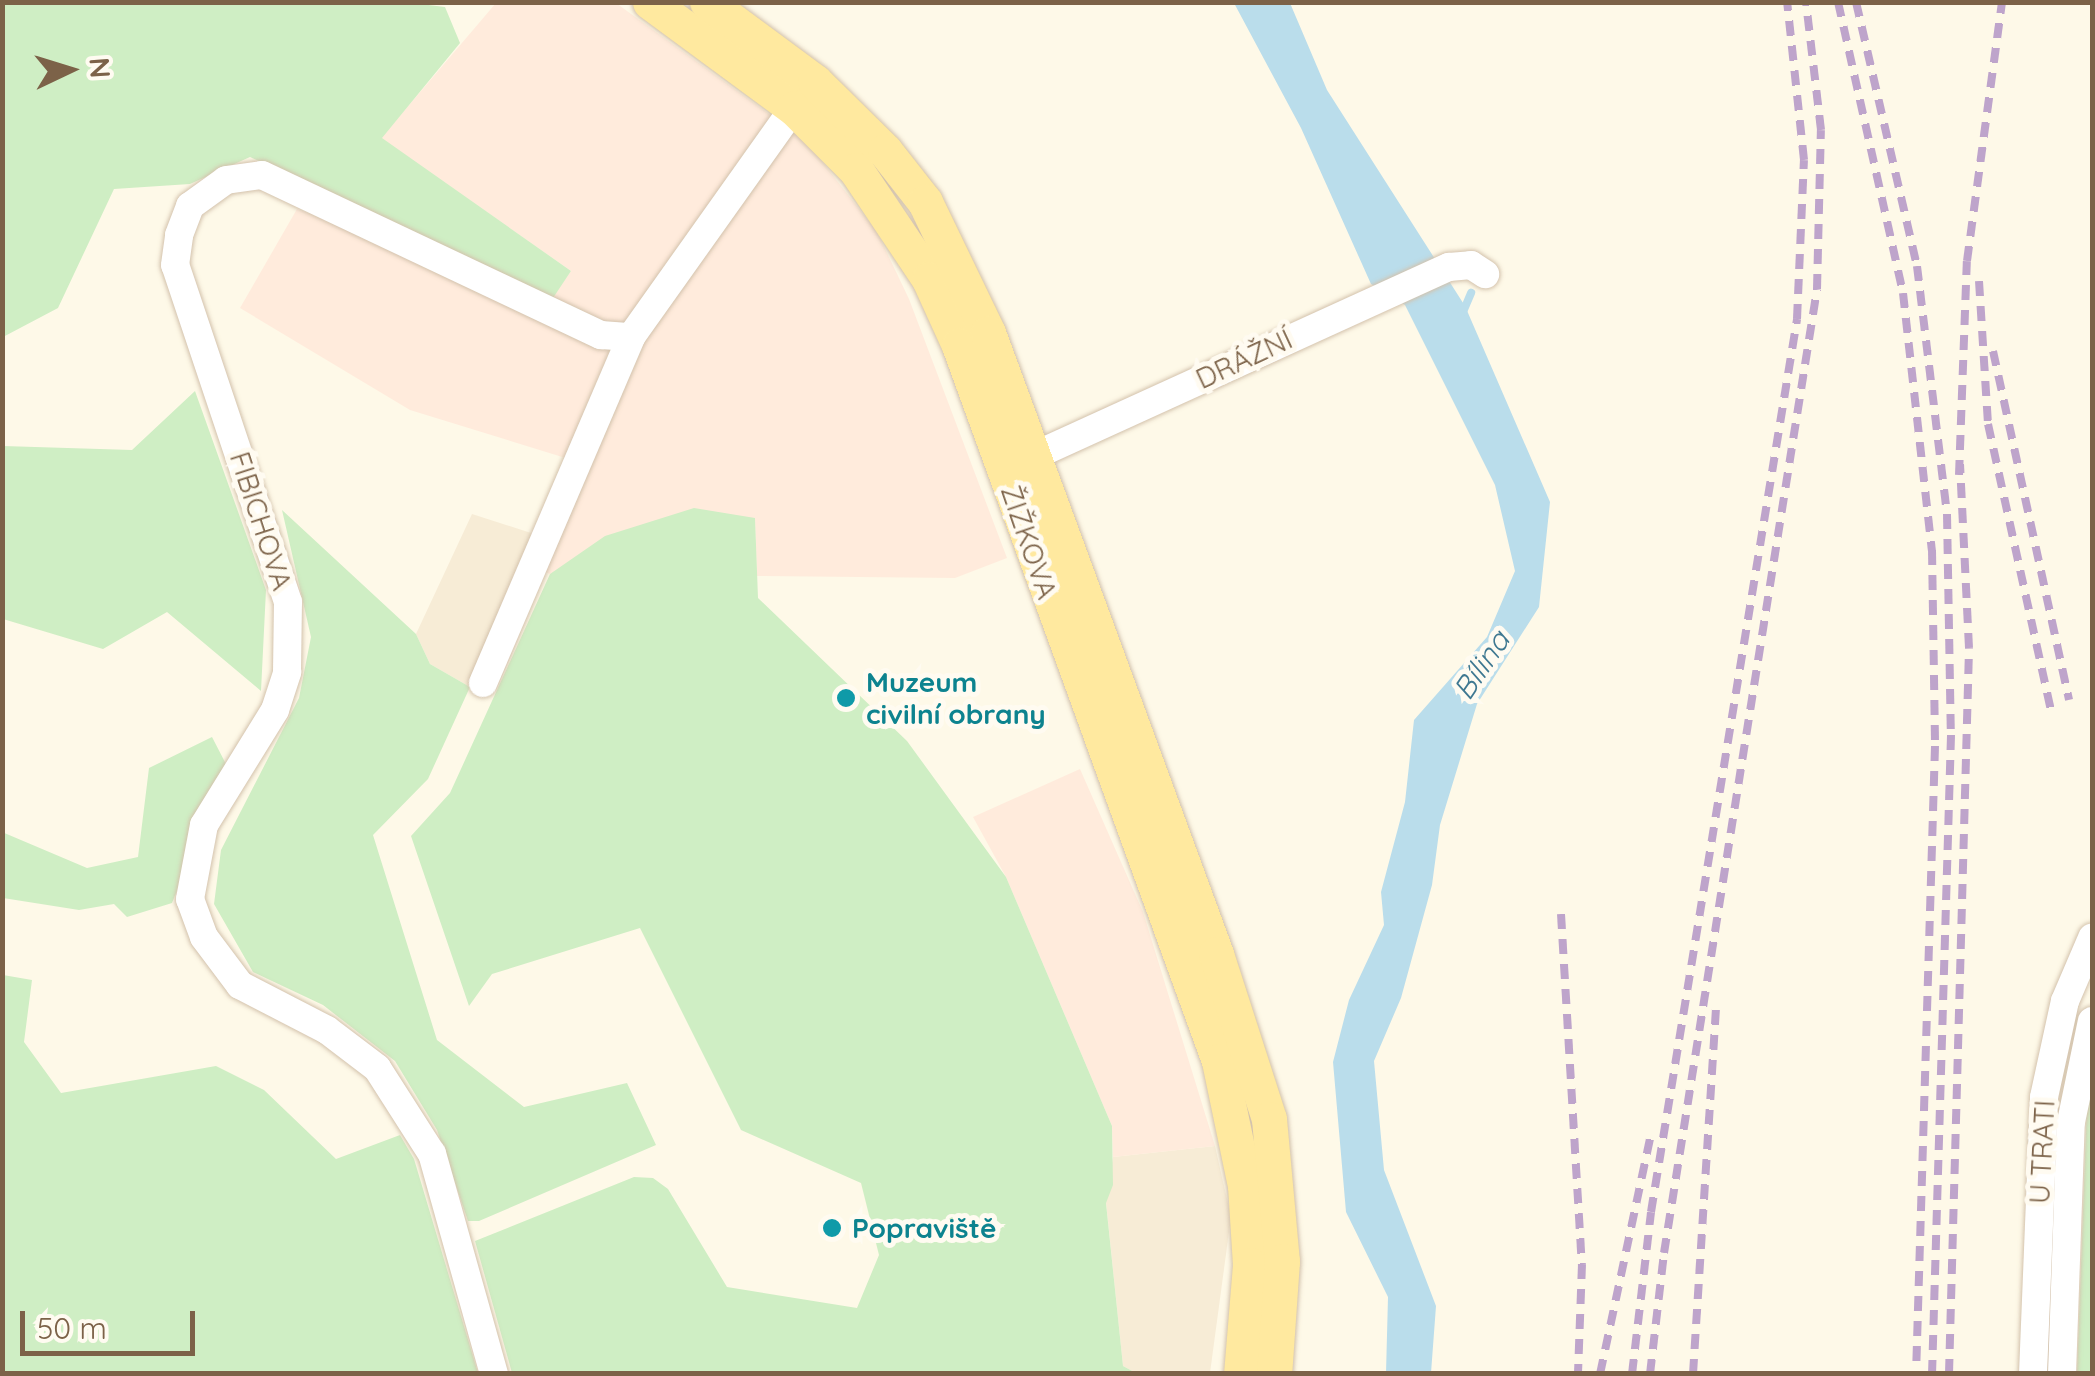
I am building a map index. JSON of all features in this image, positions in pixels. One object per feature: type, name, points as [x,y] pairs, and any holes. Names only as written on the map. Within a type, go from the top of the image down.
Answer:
[{"type":"main road","name":"ŽIŽKOVA","points":[[650,2],[794,108],[856,170],[930,279],[1019,463],[1250,1053],[1262,1181]]},
{"type":"main road","name":"ŽIŽKOVA","points":[[707,2],[815,82],[885,150],[925,202],[967,284],[1019,463]]},
{"type":"main road","points":[[1242,1374],[1250,1265],[1262,1181]]},
{"type":"main road","points":[[1262,1181],[1282,1261],[1274,1374]]},
{"type":"street","points":[[483,683],[631,337],[794,108]]},
{"type":"street","name":"FIBICHOVA","points":[[494,1374],[432,1154],[377,1068],[326,1030],[240,985],[204,937],[190,899],[204,826],[279,698],[287,672],[288,602],[280,564],[181,283],[179,235],[190,206],[226,180],[262,175],[601,335],[631,337]]},
{"type":"street","name":"DRÁŽNÍ","points":[[1019,463],[1449,267],[1471,264],[1484,274]]},
{"type":"street","name":"U TRATI","points":[[2033,1374],[2044,1097],[2065,1001],[2092,938]]},
{"type":"street","name":"U TRATI","points":[[2062,1374],[2072,1122],[2092,1021]]},
{"type":"shaded area","points":[[496,3],[616,3],[806,141],[877,232],[909,299],[1007,558],[955,578],[757,576],[755,518],[550,574],[540,570],[585,464],[410,410],[240,308],[297,209],[552,298],[571,271],[381,138]]},
{"type":"shaded area","points":[[472,514],[531,533],[531,547],[470,687],[430,664],[416,634]]},
{"type":"shaded area","points":[[1080,769],[1143,912],[1215,1146],[1113,1157],[1112,1126],[1006,877],[973,817]]},
{"type":"shaded area","points":[[1215,1146],[1231,1217],[1210,1373],[1136,1373],[1123,1366],[1106,1202],[1113,1157]]},
{"type":"green space","points":[[404,2],[445,7],[460,43],[382,138],[571,271],[553,298],[250,157],[190,184],[114,189],[58,308],[3,337],[3,3]]},
{"type":"green space","points":[[195,391],[266,590],[261,691],[167,612],[103,649],[3,619],[3,446],[132,450]]},
{"type":"green space","points":[[694,508],[755,518],[758,598],[907,741],[1006,877],[1112,1126],[1113,1185],[1106,1203],[1123,1366],[1136,1373],[512,1373],[475,1241],[634,1177],[653,1178],[668,1189],[727,1287],[857,1308],[879,1255],[861,1183],[741,1130],[640,928],[492,974],[469,1006],[411,836],[450,793],[550,574],[605,536]]},
{"type":"green space","points":[[282,510],[416,634],[430,664],[470,687],[428,779],[373,835],[437,1040],[524,1107],[627,1083],[656,1145],[479,1221],[468,1221],[437,1130],[395,1061],[323,1005],[253,972],[214,904],[221,850],[299,698],[311,637]]},
{"type":"green space","points":[[212,737],[227,766],[172,903],[127,917],[114,904],[79,910],[3,898],[2,832],[87,868],[138,857],[149,768]]},
{"type":"green space","points":[[3,975],[32,980],[24,1042],[61,1093],[216,1066],[264,1090],[336,1159],[400,1135],[414,1159],[478,1373],[3,1373]]},
{"type":"green space","points":[[2092,1092],[2092,1373],[2077,1374],[2087,1102]]},
{"type":"water","name":"Bílina","points":[[1234,3],[1290,3],[1327,90],[1465,306],[1550,502],[1539,607],[1477,704],[1440,825],[1432,885],[1401,998],[1374,1061],[1384,1170],[1436,1306],[1431,1373],[1386,1373],[1388,1297],[1346,1212],[1333,1062],[1349,1000],[1384,925],[1381,892],[1405,802],[1414,720],[1487,637],[1515,571],[1495,485],[1405,305],[1371,284],[1301,128]]},
{"type":"waterway","points":[[1463,312],[1471,293]]},
{"type":"railway","points":[[1632,1374],[1651,1212],[1797,319],[1804,160],[1787,2]]},
{"type":"railway","points":[[1650,1374],[1664,1253],[1817,289],[1821,130],[1806,2]]},
{"type":"railway","points":[[1838,2],[1903,293],[1932,550],[1935,746],[1916,1374]]},
{"type":"railway","points":[[1856,2],[1917,266],[1947,514],[1951,735],[1932,1374]]},
{"type":"railway","points":[[1959,475],[1967,261],[2002,2]]},
{"type":"railway","points":[[1979,281],[1988,424],[2051,711]]},
{"type":"railway","points":[[1993,351],[2069,700]]},
{"type":"railway","points":[[1949,1374],[1969,648],[1960,464]]},
{"type":"railway","points":[[1561,914],[1582,1264],[1578,1373]]},
{"type":"railway","points":[[1693,1374],[1716,1007]]},
{"type":"railway","points":[[1600,1374],[1652,1130]]},
{"type":"place","name":"Muzeum civilní obrany","points":[[846,698]]},
{"type":"place","name":"Popraviště","points":[[832,1228]]}]
